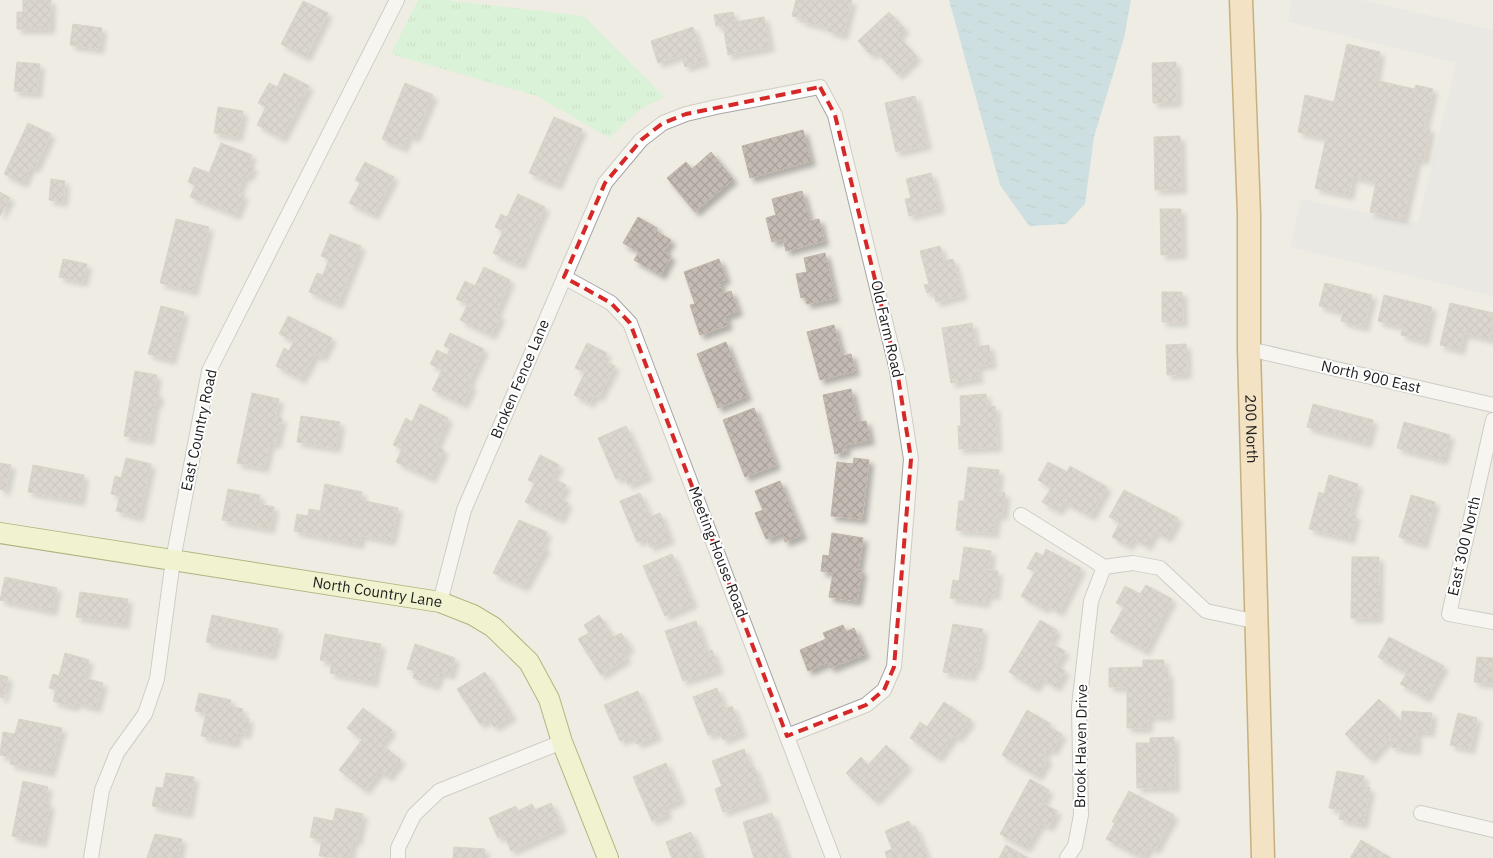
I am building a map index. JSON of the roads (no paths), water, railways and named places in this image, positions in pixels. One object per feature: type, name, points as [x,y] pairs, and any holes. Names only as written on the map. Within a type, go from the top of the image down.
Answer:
[{"type":"main road","name":"200 North","points":[[1241,0],[1249,214],[1249,349],[1264,858]]},
{"type":"street","name":"East Country Road","points":[[91,858],[102,790],[117,753],[145,714],[157,679],[173,560],[209,371],[397,0]]},
{"type":"street","name":"Old Farm Road","points":[[619,164],[640,140],[663,124],[686,114],[716,107],[820,87],[835,115],[897,370],[911,459],[894,667],[888,682],[884,690],[866,706],[787,736]]},
{"type":"street","name":"Broken Fence Lane","points":[[440,602],[464,510],[605,183],[619,164]]},
{"type":"street","name":"Meeting House Road","points":[[564,277],[611,303],[630,322],[833,858]]},
{"type":"street","name":"North 900 East","points":[[1249,349],[1493,406]]},
{"type":"street","name":"East 300 North","points":[[1493,420],[1449,614],[1493,622]]},
{"type":"street","points":[[1021,515],[1104,567],[1133,563],[1160,568],[1206,611],[1258,622]]},
{"type":"street","name":"North Country Lane","points":[[0,533],[440,602],[473,615],[492,626],[529,662],[550,699],[562,742],[608,858]]},
{"type":"street","name":"Brook Haven Drive","points":[[1067,858],[1075,846],[1081,815],[1079,706],[1091,601],[1104,567]]},
{"type":"street","points":[[398,858],[398,848],[414,815],[439,792],[562,742]]},
{"type":"street","points":[[1421,813],[1493,830]]},
{"type":"water","points":[[949,0],[1131,0],[1124,38],[1094,137],[1085,204],[1066,224],[1029,226],[1000,185]]}]
